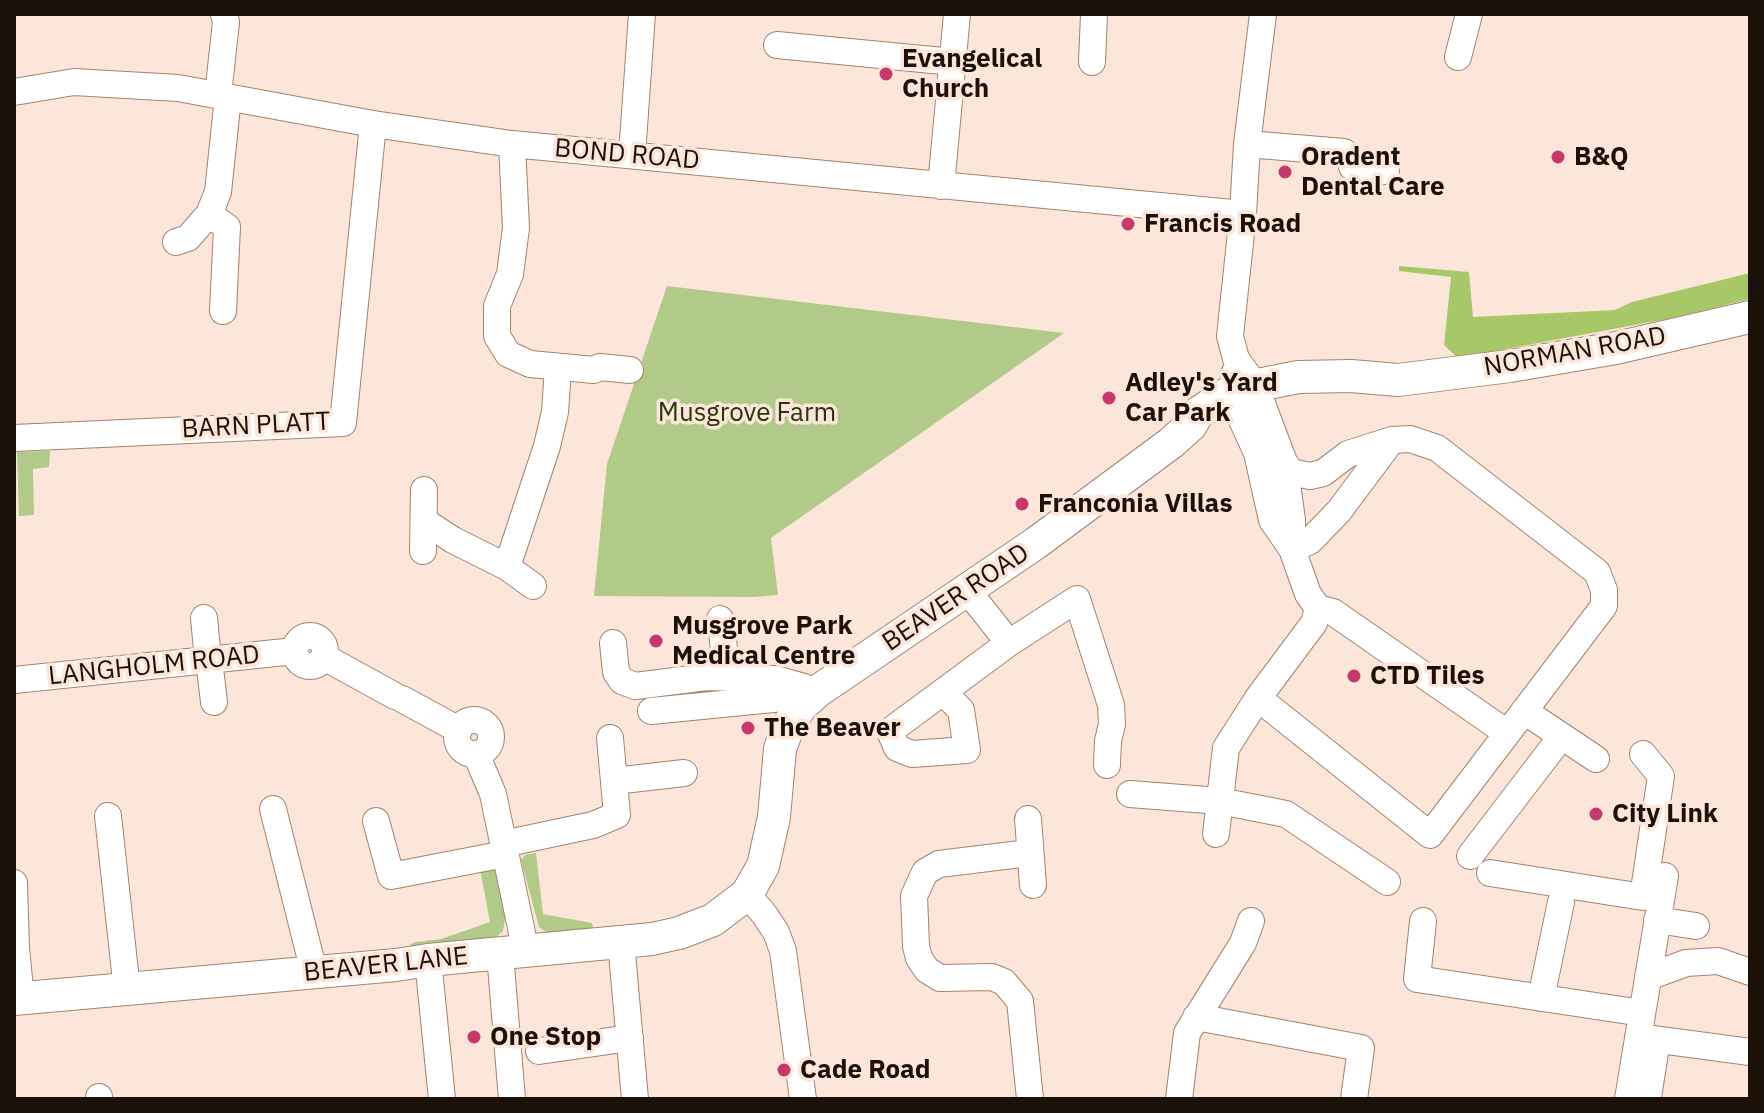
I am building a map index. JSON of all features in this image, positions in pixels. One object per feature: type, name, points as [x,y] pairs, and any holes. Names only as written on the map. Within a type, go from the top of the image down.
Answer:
[{"type":"main road","name":"NORMAN ROAD","points":[[1245,389],[1357,395],[1398,380],[1510,366],[1616,348],[1750,317]]},
{"type":"main road","name":"BEAVER ROAD","points":[[805,704],[1036,543],[1191,425],[1205,424],[1245,389]]},
{"type":"main road","points":[[747,894],[763,866],[774,817],[780,749],[805,704]]},
{"type":"main road","name":"BEAVER LANE","points":[[18,999],[621,942],[679,933],[713,920],[747,894]]},
{"type":"street","points":[[176,242],[188,238],[209,214],[218,192],[224,14]]},
{"type":"street","points":[[632,155],[642,14]]},
{"type":"street","points":[[941,186],[957,14]]},
{"type":"street","points":[[1092,62],[1094,14]]},
{"type":"street","points":[[1263,14],[1247,144],[1230,336],[1245,389],[1275,527],[1292,549],[1308,594],[1318,608],[1333,612],[1507,733]]},
{"type":"street","points":[[1458,57],[1469,14]]},
{"type":"street","points":[[777,45],[953,62]]},
{"type":"street","name":"BOND ROAD","points":[[14,92],[74,82],[178,88],[373,124],[512,144],[1243,214]]},
{"type":"street","name":"BARN PLATT","points":[[14,438],[343,423],[373,124]]},
{"type":"street","points":[[512,144],[516,228],[510,274],[497,306],[497,336],[515,359],[558,368],[630,370]]},
{"type":"street","points":[[1247,144],[1344,152],[1350,157],[1352,167],[1386,171]]},
{"type":"street","points":[[209,214],[227,227],[223,311]]},
{"type":"street","points":[[507,567],[547,446],[555,412],[558,368]]},
{"type":"street","points":[[1245,389],[1291,472],[1300,476],[1323,473],[1348,454],[1392,440],[1410,439],[1437,448],[1597,572],[1604,590],[1604,606],[1430,835],[1258,698]]},
{"type":"street","points":[[1292,549],[1310,541],[1339,511],[1392,440]]},
{"type":"street","points":[[1284,462],[1292,520],[1292,549]]},
{"type":"street","points":[[423,551],[424,490]]},
{"type":"street","points":[[424,521],[453,540],[507,567],[533,586]]},
{"type":"street","points":[[967,590],[1009,643]]},
{"type":"street","points":[[944,693],[1074,591],[1111,705],[1112,724],[1100,752]]},
{"type":"street","points":[[1216,834],[1226,748],[1258,698],[1314,623],[1318,608]]},
{"type":"street","points":[[204,618],[214,702]]},
{"type":"street","points":[[720,619],[728,677]]},
{"type":"street","points":[[613,643],[616,672],[622,681],[635,686],[707,677],[775,679],[804,687],[805,704]]},
{"type":"street","name":"LANGHOLM ROAD","points":[[14,680],[295,651],[298,661],[307,666],[317,664],[324,657],[459,730],[472,720],[487,727],[491,738],[489,744],[476,754],[493,794],[504,849],[513,953],[512,1099]]},
{"type":"street","points":[[651,711],[793,697],[805,704]]},
{"type":"street","points":[[1524,711],[1596,759]]},
{"type":"street","points":[[1470,856],[1561,737]]},
{"type":"street","points":[[376,821],[391,876],[593,825],[617,815],[610,738]]},
{"type":"street","points":[[1643,754],[1661,776],[1656,898],[1645,1030],[1648,1097],[1645,1099]]},
{"type":"street","points":[[614,781],[684,773]]},
{"type":"street","points":[[1130,794],[1220,801],[1286,814],[1387,882]]},
{"type":"street","points":[[273,809],[314,972]]},
{"type":"street","points":[[108,816],[127,990]]},
{"type":"street","points":[[1028,819],[1033,885]]},
{"type":"street","points":[[1029,853],[939,864],[925,872],[914,896],[916,946],[927,970],[940,978],[992,977],[1004,982],[1020,1001],[1030,1099]]},
{"type":"street","points":[[1490,873],[1656,898],[1696,926]]},
{"type":"street","points":[[14,883],[18,999]]},
{"type":"street","points":[[747,894],[776,932],[783,951],[803,1099]]},
{"type":"street","points":[[1541,998],[1561,902]]},
{"type":"street","points":[[1179,1099],[1187,1033],[1243,943],[1251,921]]},
{"type":"street","points":[[1423,921],[1417,979],[1541,998],[1645,1030],[1750,1052]]},
{"type":"street","points":[[621,942],[635,1099]]},
{"type":"street","points":[[428,960],[442,1099]]},
{"type":"street","points":[[1648,977],[1686,963],[1718,961],[1750,972]]},
{"type":"street","points":[[1196,1017],[1361,1048],[1354,1099]]},
{"type":"street","points":[[1628,1099],[1645,1030]]},
{"type":"street","points":[[539,1051],[630,1038]]},
{"type":"green space","points":[[1399,266],[1469,272],[1473,317],[1615,310],[1632,302],[1750,273],[1750,299],[1672,318],[1458,358],[1444,345],[1451,277],[1399,271]]},
{"type":"green space","name":"Musgrove Farm","points":[[667,286],[1064,333],[771,538],[778,595],[594,596],[607,464]]},
{"type":"green space","points":[[50,451],[49,467],[33,469],[34,515],[19,516],[17,452]]},
{"type":"green space","points":[[536,853],[543,914],[592,923],[594,931],[549,934],[539,927],[521,860],[525,855]]},
{"type":"green space","points":[[494,862],[507,907],[503,931],[490,943],[409,950],[411,944],[416,942],[441,939],[490,922],[479,864]]},
{"type":"place","name":"Evangelical Church","points":[[886,74]]},
{"type":"place","name":"B&Q","points":[[1558,157]]},
{"type":"place","name":"Oradent Dental Care","points":[[1285,172]]},
{"type":"place","name":"Francis Road","points":[[1128,224]]},
{"type":"place","name":"Adley's Yard Car Park","points":[[1109,398]]},
{"type":"place","name":"Franconia Villas","points":[[1022,504]]},
{"type":"place","name":"Musgrove Park Medical Centre","points":[[656,641]]},
{"type":"place","name":"CTD Tiles","points":[[1354,676]]},
{"type":"place","name":"The Beaver","points":[[748,728]]},
{"type":"place","name":"City Link","points":[[1596,814]]},
{"type":"place","name":"One Stop","points":[[474,1037]]},
{"type":"place","name":"Cade Road","points":[[784,1070]]}]
